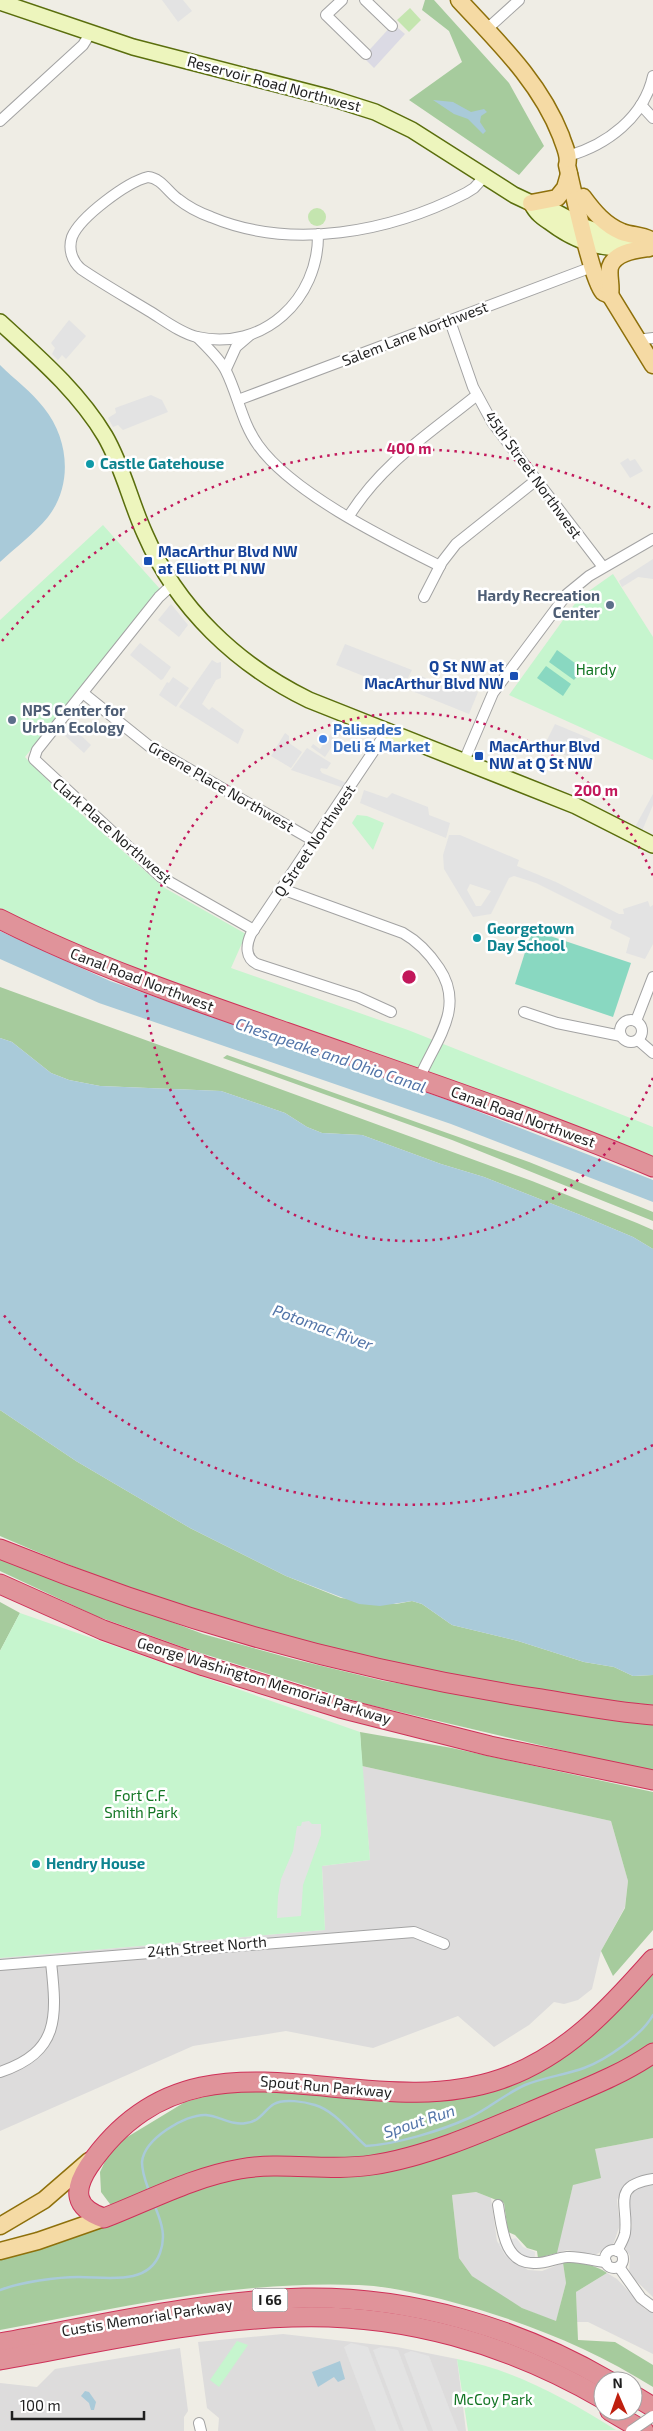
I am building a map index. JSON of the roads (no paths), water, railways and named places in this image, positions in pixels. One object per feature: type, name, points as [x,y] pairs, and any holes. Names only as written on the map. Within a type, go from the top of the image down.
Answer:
[{"type":"highway","name":"Canal Road Northwest","points":[[0,919],[74,954],[139,981],[556,1128],[653,1167]]},
{"type":"highway","points":[[0,1549],[178,1616],[373,1670],[487,1691],[653,1715]]},
{"type":"highway","name":"George Washington Memorial Parkway","points":[[0,1584],[103,1630],[204,1666],[340,1708],[490,1746],[653,1780]]},
{"type":"highway","name":"Spout Run Parkway","points":[[101,2148],[127,2124],[151,2106],[176,2094],[203,2085],[257,2082],[411,2094],[456,2090],[502,2079],[537,2064],[571,2042],[612,2005],[653,1959]]},
{"type":"highway","points":[[101,2148],[82,2176],[78,2193],[85,2208],[104,2218],[203,2179],[239,2169],[270,2166],[362,2166],[408,2157],[491,2127],[584,2089],[629,2068],[653,2053]]},
{"type":"highway","name":"Custis Memorial Parkway","points":[[0,2343],[222,2304],[303,2298],[352,2300],[415,2308],[476,2322],[537,2344],[593,2373]]},
{"type":"highway","name":"Custis Memorial Parkway","points":[[0,2360],[193,2326],[246,2320],[310,2317],[372,2320],[427,2329],[495,2348],[553,2372],[593,2394]]},
{"type":"highway","points":[[553,2372],[593,2400]]},
{"type":"highway","points":[[627,2421],[644,2431]]},
{"type":"highway","points":[[641,2421],[653,2428]]},
{"type":"main road","points":[[458,0],[520,66],[542,96],[554,118],[589,236],[610,295],[646,343],[653,364]]},
{"type":"main road","name":"Reservoir Road Northwest","points":[[0,2],[133,48],[363,107],[412,130],[484,177],[531,203],[541,204],[589,236],[605,234],[653,241]]},
{"type":"main road","points":[[568,164],[573,163],[583,197],[592,267],[603,292],[610,295]]},
{"type":"main road","points":[[531,203],[557,198],[564,188],[568,164]]},
{"type":"main road","points":[[583,197],[603,221],[623,232],[643,235],[653,241],[649,248],[625,253],[610,266],[610,295]]},
{"type":"main road","points":[[0,322],[67,386],[98,425],[118,462],[150,547],[189,606],[216,636],[263,675],[309,700],[587,810],[653,845]]},
{"type":"main road","name":"Spout Run Parkway","points":[[0,2226],[53,2194],[101,2148]]},
{"type":"main road","points":[[0,2251],[45,2239],[104,2218]]},
{"type":"street","points":[[342,0],[326,15],[366,54]]},
{"type":"street","points":[[365,0],[392,26]]},
{"type":"street","points":[[487,29],[519,0]]},
{"type":"street","points":[[0,121],[83,45],[91,32]]},
{"type":"street","points":[[568,164],[620,128],[641,105],[653,76]]},
{"type":"street","points":[[641,105],[653,118]]},
{"type":"street","points":[[440,566],[349,516],[298,485],[269,458],[250,433],[226,369],[197,337],[170,324],[79,268],[72,259],[71,241],[76,230],[110,198],[139,180],[148,177],[155,178],[184,203],[211,217],[231,224],[266,231],[318,234],[356,230],[406,218],[466,193],[484,177]]},
{"type":"street","points":[[226,369],[236,348],[250,335],[278,320],[299,298],[313,269],[318,234]]},
{"type":"street","name":"Salem Lane Northwest","points":[[238,400],[592,267]]},
{"type":"street","name":"45th Street Northwest","points":[[450,321],[477,395],[495,427],[603,567]]},
{"type":"street","points":[[197,337],[214,338],[250,335]]},
{"type":"street","points":[[349,516],[369,487],[394,460],[477,395]]},
{"type":"street","points":[[424,597],[440,566],[456,544],[469,531],[535,481]]},
{"type":"street","points":[[464,761],[486,706],[567,594],[603,567],[653,539]]},
{"type":"street","points":[[83,693],[160,596],[173,584]]},
{"type":"street","name":"Clark Place Northwest","points":[[83,693],[36,752],[34,759],[37,764],[157,874],[254,930]]},
{"type":"street","name":"Greene Place Northwest","points":[[83,693],[149,746],[314,841]]},
{"type":"street","name":"Q Street Northwest","points":[[387,731],[254,930],[249,938],[248,952],[254,963],[358,997],[391,1012]]},
{"type":"street","points":[[282,889],[403,934],[420,944],[432,956],[449,985],[451,1003],[448,1017],[419,1079]]},
{"type":"street","points":[[636,1021],[653,978]]},
{"type":"street","points":[[524,1012],[557,1023],[621,1036],[628,1042],[638,1040],[643,1032],[641,1025],[636,1021],[627,1020],[622,1024],[621,1036]]},
{"type":"street","points":[[638,1040],[653,1053]]},
{"type":"street","name":"24th Street North","points":[[0,1965],[256,1943],[414,1932],[444,1944]]},
{"type":"street","points":[[0,2072],[18,2066],[32,2056],[44,2044],[51,2032],[54,2014],[51,1962]]},
{"type":"street","points":[[606,2262],[607,2254],[617,2251],[625,2234],[624,2199],[628,2190],[635,2184],[653,2179]]},
{"type":"street","points":[[498,2204],[503,2238],[508,2250],[520,2258],[533,2264],[567,2257],[606,2262],[612,2268],[619,2267]]},
{"type":"street","points":[[617,2251],[623,2258],[619,2267]]},
{"type":"street","points":[[619,2267],[640,2298],[653,2306]]},
{"type":"street","points":[[631,2431],[653,2416]]},
{"type":"water","points":[[433,100],[453,102],[471,112],[484,109],[487,112],[481,116],[480,122],[486,131],[483,134],[468,119],[454,114]]},
{"type":"water","points":[[0,365],[34,396],[44,408],[59,434],[65,462],[61,491],[48,517],[31,535],[0,562]]},
{"type":"water","points":[[0,931],[110,981],[459,1104],[653,1180],[653,1202],[451,1124],[99,1003],[0,959]]},
{"type":"water","name":"Potomac River","points":[[0,1038],[12,1042],[51,1073],[69,1080],[100,1086],[221,1091],[285,1113],[307,1127],[322,1133],[362,1135],[441,1164],[484,1177],[633,1237],[653,1249],[653,1675],[633,1676],[614,1667],[584,1662],[518,1641],[452,1625],[422,1604],[412,1601],[380,1606],[359,1604],[286,1576],[190,1528],[76,1461],[0,1410]]},
{"type":"water","points":[[340,2361],[345,2379],[338,2382],[334,2377],[318,2387],[312,2372]]},
{"type":"water","points":[[85,2391],[89,2392],[96,2402],[94,2410],[91,2410],[89,2403],[81,2396]]},
{"type":"waterway","name":"Spout Run","points":[[148,2188],[142,2165],[144,2153],[158,2137],[177,2123],[187,2119],[206,2115],[241,2124],[255,2120],[270,2106],[278,2102],[294,2101],[315,2105],[329,2112],[366,2146],[405,2140],[445,2128],[469,2118],[525,2085],[593,2064],[623,2046],[641,2031],[653,2015]]},
{"type":"waterway","name":"Spout Run","points":[[0,2290],[28,2282],[50,2279],[70,2277],[114,2278],[136,2275],[146,2271],[154,2264],[160,2253],[163,2241],[156,2209]]},
{"type":"place","name":"Castle Gatehouse","points":[[90,464]]},
{"type":"place","name":"MacArthur Blvd NW at Elliott Pl NW","points":[[148,561]]},
{"type":"place","name":"Hardy Recreation Center","points":[[610,605]]},
{"type":"place","name":"Q St NW at MacArthur Blvd NW","points":[[514,676]]},
{"type":"place","name":"NPS Center for Urban Ecology","points":[[12,720]]},
{"type":"place","name":"Palisades Deli & Market","points":[[323,739]]},
{"type":"place","name":"MacArthur Blvd NW at Q St NW","points":[[479,756]]},
{"type":"place","name":"Georgetown Day School","points":[[477,938]]},
{"type":"place","name":"Hendry House","points":[[36,1864]]},
{"type":"park label","name":"Hardy","points":[[596,670]]},
{"type":"park label","name":"Fort C.F. Smith Park","points":[[141,1804]]},
{"type":"park label","name":"McCoy Park","points":[[493,2400]]},
{"type":"water label","name":"Chesapeake and Ohio Canal","points":[[331,1055]]}]
